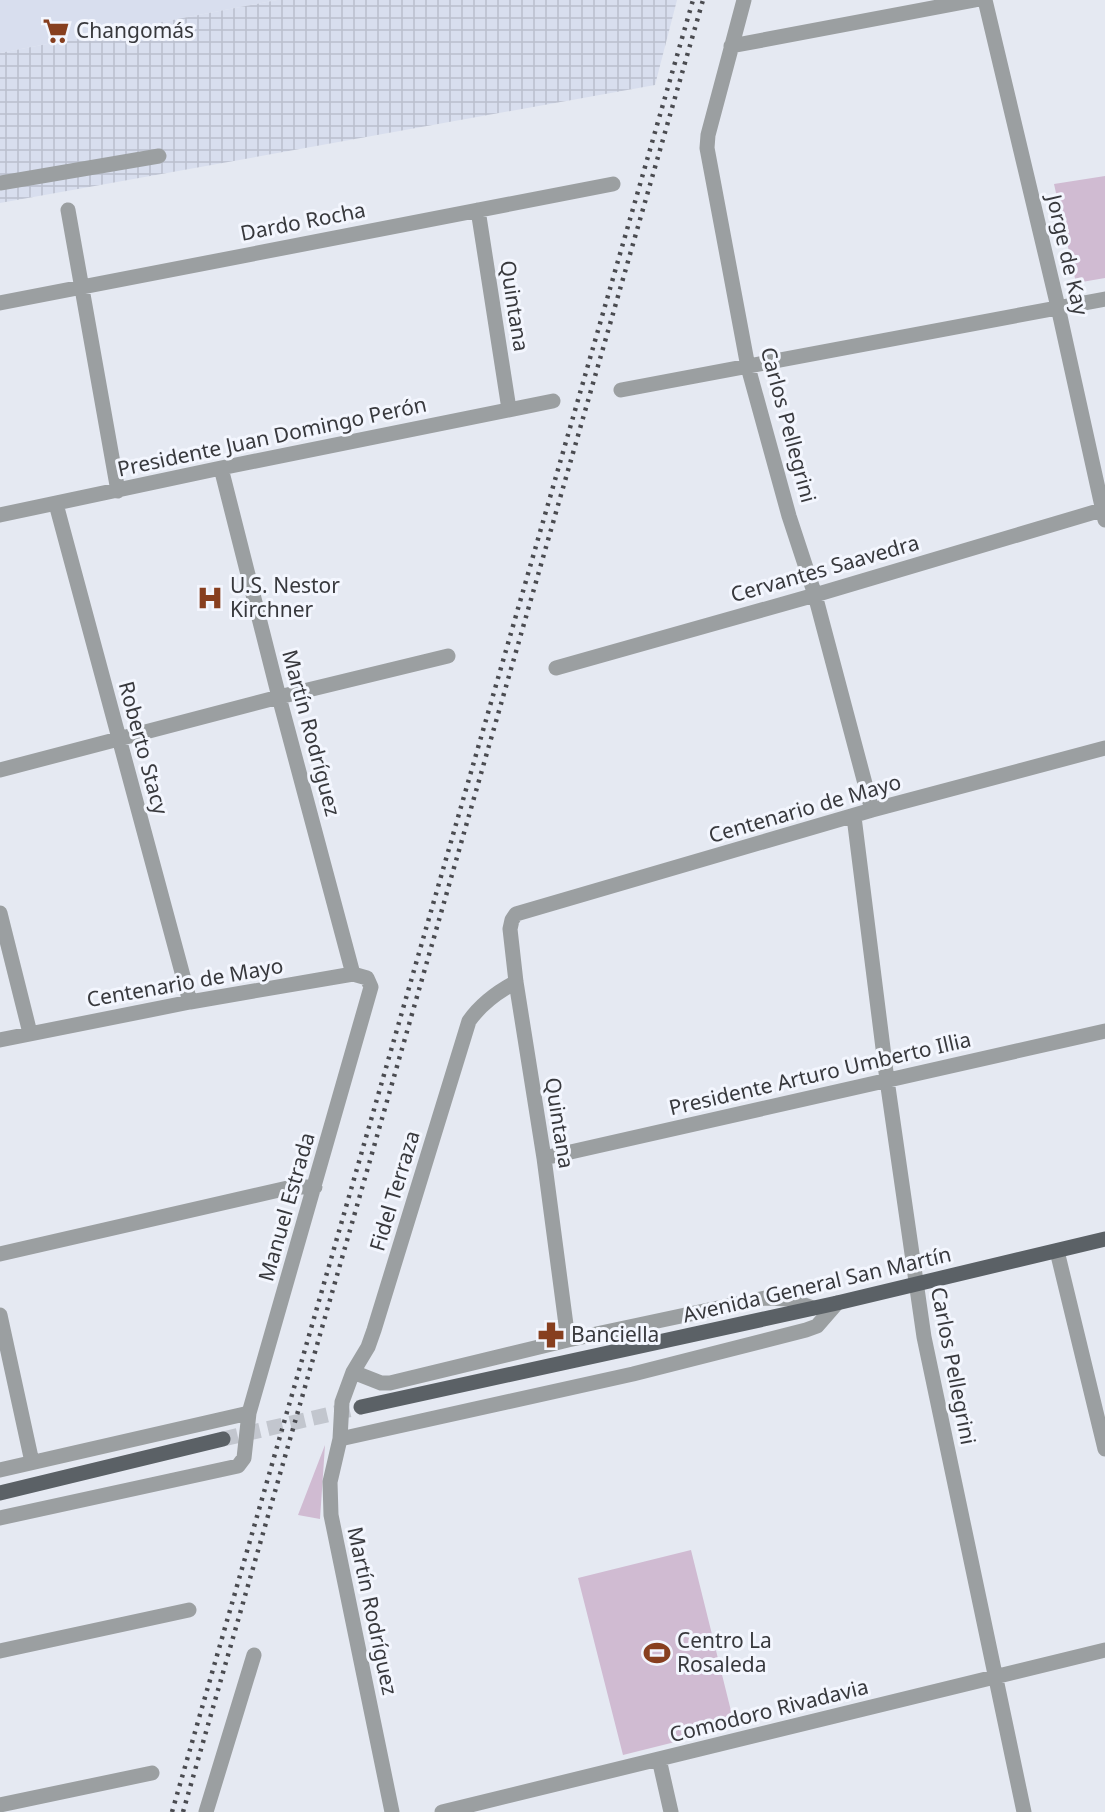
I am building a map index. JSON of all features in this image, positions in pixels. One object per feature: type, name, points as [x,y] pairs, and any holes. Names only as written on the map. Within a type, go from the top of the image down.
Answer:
[{"type":"main road","name":"Avenida General San Martín","points":[[361,1407],[837,1303],[1105,1239]]},
{"type":"main road","points":[[0,1493],[223,1439]]},
{"type":"street","points":[[744,0],[731,46],[975,0]]},
{"type":"street","name":"Jorge de Kay","points":[[985,0],[1104,513]]},
{"type":"street","name":"Carlos Pellegrini","points":[[731,46],[708,135],[707,147],[748,366],[789,516],[815,595],[873,810]]},
{"type":"street","points":[[0,183],[159,156]]},
{"type":"street","name":"Dardo Rocha","points":[[0,303],[613,184]]},
{"type":"street","points":[[68,210],[118,491]]},
{"type":"street","name":"Quintana","points":[[478,210],[509,409]]},
{"type":"street","points":[[621,390],[1105,299]]},
{"type":"street","name":"Presidente Juan Domingo Perón","points":[[0,515],[553,401]]},
{"type":"street","name":"Martín Rodríguez","points":[[221,468],[353,974]]},
{"type":"street","name":"Roberto Stacy","points":[[56,504],[190,1002]]},
{"type":"street","name":"Cervantes Saavedra","points":[[556,668],[1104,513]]},
{"type":"street","points":[[0,770],[447,656]]},
{"type":"street","name":"Centenario de Mayo","points":[[516,914],[873,810],[1105,748]]},
{"type":"street","name":"Carlos Pellegrini","points":[[854,817],[915,1284],[931,1374],[1023,1812]]},
{"type":"street","points":[[0,913],[30,1033]]},
{"type":"street","name":"Quintana","points":[[516,914],[510,929],[510,985],[544,1158],[568,1340]]},
{"type":"street","name":"Centenario de Mayo","points":[[0,1040],[190,1002],[353,974]]},
{"type":"street","name":"Manuel Estrada","points":[[0,1518],[238,1466],[244,1458],[249,1413],[371,987],[367,978],[353,974]]},
{"type":"street","name":"Fidel Terraza","points":[[340,1417],[342,1402],[353,1372],[368,1347],[374,1330],[469,1021],[487,1001],[510,985]]},
{"type":"street","name":"Presidente Arturo Umberto Illia","points":[[544,1158],[1105,1031]]},
{"type":"street","points":[[0,1254],[291,1187],[315,1187]]},
{"type":"street","points":[[1057,1251],[1105,1449]]},
{"type":"street","points":[[353,1372],[381,1383],[390,1383],[568,1340],[765,1298],[788,1299],[813,1308]]},
{"type":"street","points":[[340,1439],[633,1374],[806,1330],[817,1326],[837,1303]]},
{"type":"street","points":[[0,1315],[32,1462]]},
{"type":"street","points":[[0,1470],[249,1413]]},
{"type":"street","name":"Martín Rodríguez","points":[[340,1417],[340,1439],[330,1482],[332,1515],[392,1812]]},
{"type":"street","points":[[0,1652],[189,1610]]},
{"type":"street","name":"Comodoro Rivadavia","points":[[442,1812],[1105,1650]]},
{"type":"street","points":[[206,1812],[254,1655]]},
{"type":"street","points":[[659,1760],[671,1812]]},
{"type":"street","points":[[0,1805],[152,1773]]},
{"type":"shaded area","name":"Changomás","points":[[0,0],[277,0],[0,53]]},
{"type":"shaded area","points":[[277,0],[677,0],[655,85],[0,203],[0,53]]},
{"type":"shaded area","points":[[1105,176],[1105,278],[1076,283],[1054,184]]},
{"type":"shaded area","points":[[325,1445],[320,1519],[298,1515]]},
{"type":"shaded area","name":"Centro La Rosaleda","points":[[691,1550],[735,1727],[623,1755],[578,1578]]},
{"type":"tunnel","points":[[223,1439],[361,1407]]},
{"type":"railway","points":[[172,1812],[693,0]]},
{"type":"railway","points":[[183,1812],[703,0]]},
{"type":"place","name":"Changomás","points":[[56,31]]},
{"type":"place","name":"U.S. Nestor Kirchner","points":[[210,598]]},
{"type":"place","name":"Banciella","points":[[551,1335]]},
{"type":"place","name":"Centro La Rosaleda","points":[[657,1653]]}]
